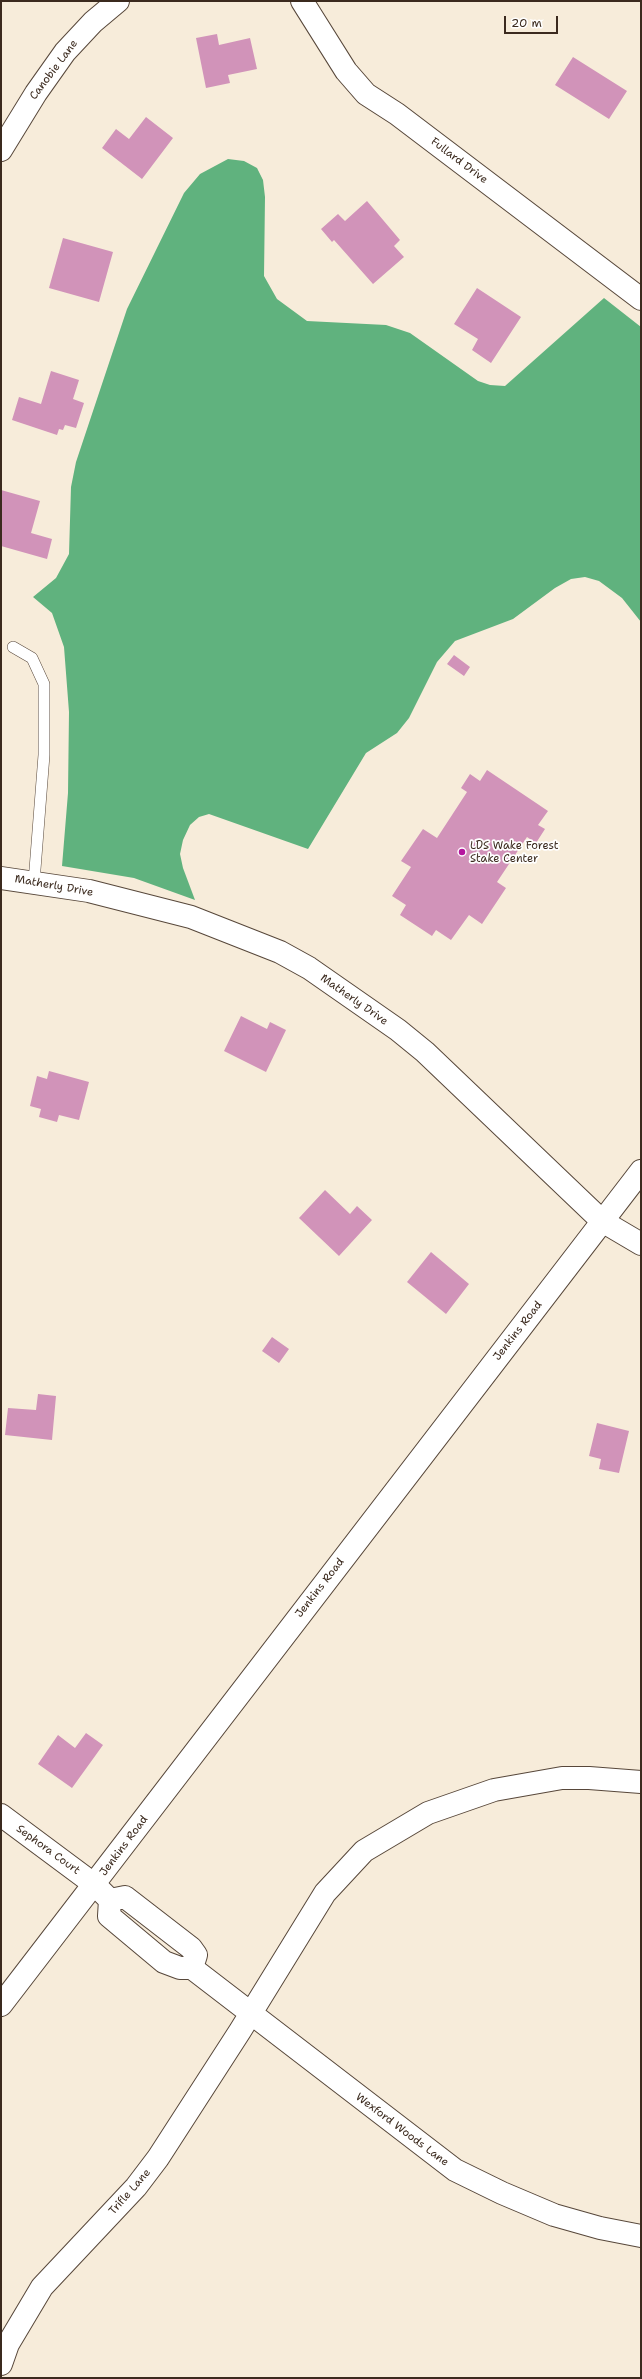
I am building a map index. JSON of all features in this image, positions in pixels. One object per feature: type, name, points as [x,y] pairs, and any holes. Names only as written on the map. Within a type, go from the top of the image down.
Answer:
[{"type":"street","name":"Canobie Lane","points":[[1,150],[36,92],[65,52],[93,22],[118,1]]},
{"type":"street","name":"Fullard Drive","points":[[302,1],[346,71],[366,94],[397,114],[641,299]]},
{"type":"street","name":"Matherly Drive","points":[[1,878],[90,891],[191,917],[280,952],[309,968],[398,1030],[425,1052],[602,1221],[641,1244]]},
{"type":"street","name":"Jenkins Road","points":[[1,2005],[95,1885],[641,1171]]},
{"type":"street","name":"Trifle Lane","points":[[1,2364],[8,2344],[42,2287],[136,2187],[171,2139],[325,1893],[364,1851],[428,1813],[494,1790],[562,1778],[590,1778],[641,1782]]},
{"type":"street","name":"Sephora Court","points":[[1,1815],[95,1885]]},
{"type":"street","name":"Wexford Woods Lane","points":[[95,1885],[110,1900],[125,1897],[191,1948],[196,1955],[192,1968],[455,2170],[502,2194],[554,2215],[600,2228],[641,2236]]},
{"type":"lane","points":[[14,648],[32,658],[44,684],[44,755],[34,882]]},
{"type":"green space","points":[[228,159],[244,161],[257,168],[263,180],[265,197],[264,276],[277,299],[307,321],[386,325],[410,333],[478,381],[490,385],[505,386],[604,298],[641,327],[641,622],[622,598],[599,581],[585,577],[571,579],[555,588],[513,619],[455,641],[437,662],[409,718],[397,733],[366,753],[308,849],[209,814],[199,817],[190,825],[183,840],[180,854],[183,868],[195,900],[134,878],[62,866],[68,793],[69,712],[64,647],[52,613],[33,597],[56,578],[69,554],[71,487],[76,462],[127,309],[184,193],[200,174]]},
{"type":"building","points":[[217,34],[219,45],[250,38],[257,69],[228,75],[230,83],[206,88],[196,38]]},
{"type":"building","points":[[573,57],[627,91],[609,119],[555,85]]},
{"type":"building","points":[[146,117],[173,138],[142,179],[102,148],[116,129],[129,139]]},
{"type":"building","points":[[367,201],[400,240],[394,246],[404,257],[373,284],[334,240],[332,242],[321,229],[338,214],[345,221]]},
{"type":"building","points":[[63,238],[113,252],[99,302],[49,288]]},
{"type":"building","points":[[477,288],[521,317],[491,363],[472,350],[478,339],[454,324]]},
{"type":"building","points":[[51,371],[79,380],[73,399],[84,403],[76,428],[65,425],[63,430],[59,429],[57,435],[12,420],[19,397],[41,404]]},
{"type":"building","points":[[1,490],[40,501],[31,533],[52,539],[47,559],[1,546]]},
{"type":"building","points":[[454,655],[470,667],[464,676],[447,664]]},
{"type":"building","name":"LDS Wake Forest Stake Center","points":[[487,770],[548,811],[538,825],[545,829],[536,843],[527,837],[497,882],[506,888],[482,924],[469,915],[451,940],[436,930],[432,936],[400,915],[406,905],[392,896],[411,867],[401,861],[423,829],[437,838],[467,792],[461,788],[470,774],[480,781]]},
{"type":"building","points":[[241,1016],[267,1029],[270,1022],[286,1030],[266,1072],[224,1051]]},
{"type":"building","points":[[49,1071],[89,1082],[79,1120],[59,1115],[57,1122],[39,1117],[41,1109],[30,1106],[37,1076],[47,1079]]},
{"type":"building","points":[[325,1190],[350,1214],[357,1206],[372,1220],[339,1256],[299,1218]]},
{"type":"building","points":[[431,1252],[469,1284],[446,1314],[407,1282]]},
{"type":"building","points":[[272,1337],[289,1349],[279,1363],[262,1351]]},
{"type":"building","points":[[38,1394],[56,1396],[52,1440],[5,1435],[8,1408],[36,1410]]},
{"type":"building","points":[[597,1423],[629,1431],[619,1473],[599,1469],[601,1459],[589,1456]]},
{"type":"building","points":[[86,1733],[103,1745],[72,1788],[38,1764],[58,1735],[75,1748]]},
{"type":"place","name":"LDS Wake Forest Stake Center","points":[[462,852]]}]
